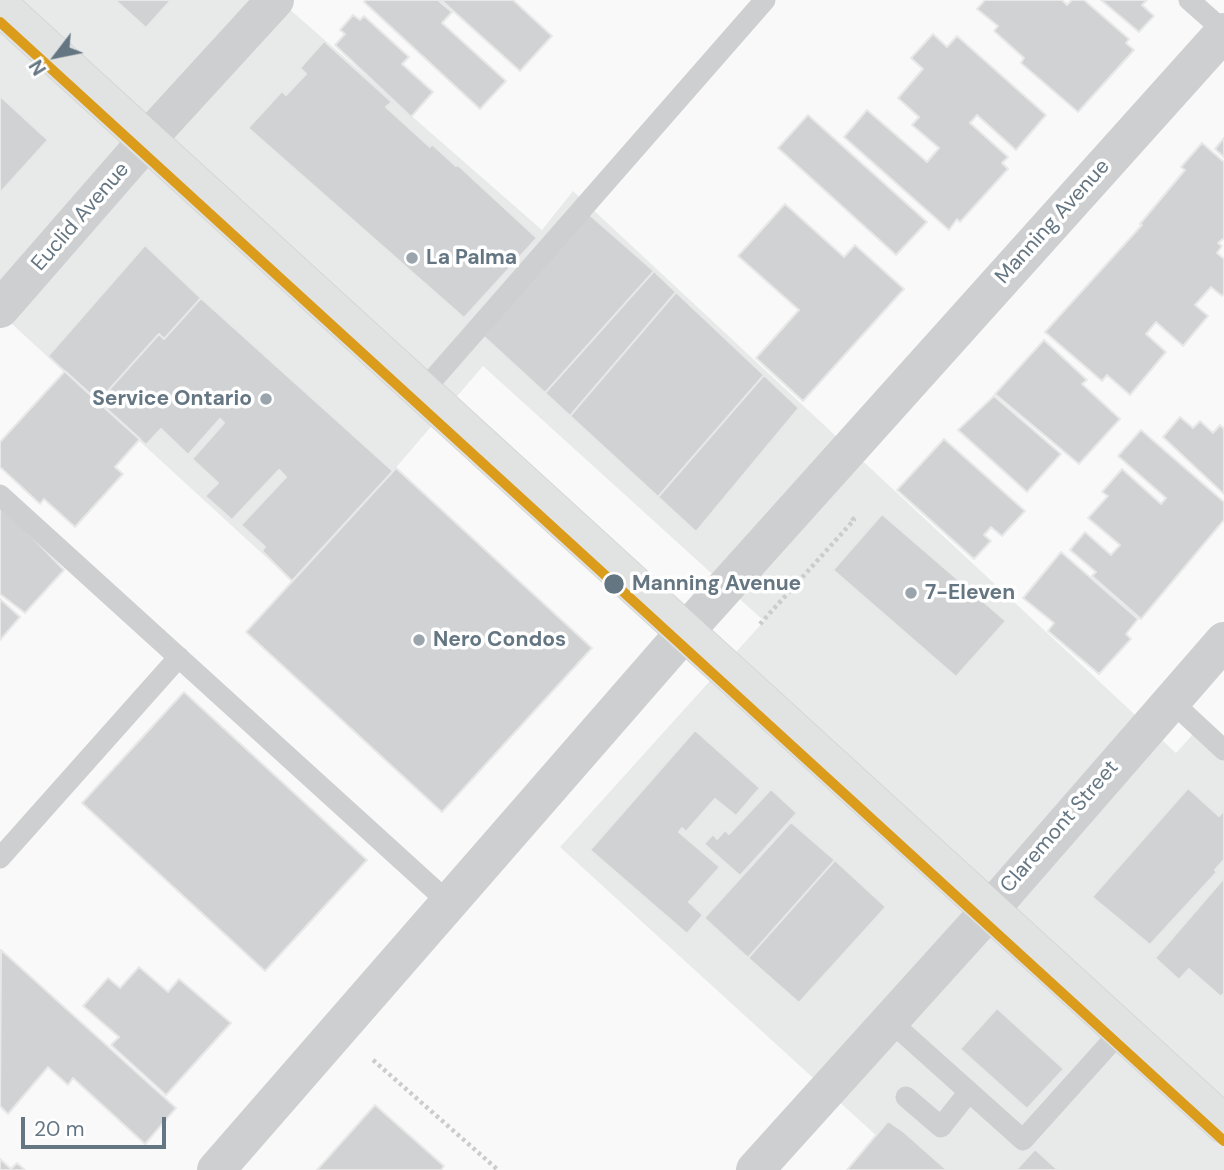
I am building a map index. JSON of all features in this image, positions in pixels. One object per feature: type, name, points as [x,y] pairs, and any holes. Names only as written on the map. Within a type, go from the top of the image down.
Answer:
[{"type":"main road","points":[[0,6],[1224,1124]]},
{"type":"street","name":"Euclid Avenue","points":[[0,309],[275,0]]},
{"type":"street","name":"Manning Avenue","points":[[216,1170],[685,632],[1224,31]]},
{"type":"street","name":"Claremont Street","points":[[755,1170],[989,911],[1224,640]]},
{"type":"lane","points":[[422,392],[765,0]]},
{"type":"lane","points":[[1189,0],[1224,31]]},
{"type":"lane","points":[[0,495],[448,902]]},
{"type":"lane","points":[[0,858],[179,657]]},
{"type":"lane","points":[[1170,700],[1224,750]]},
{"type":"lane","points":[[890,1021],[1023,1140],[1121,1031]]},
{"type":"lane","points":[[906,1097],[941,1126],[968,1093]]},
{"type":"path","points":[[760,625],[854,520],[847,514]]},
{"type":"path","points":[[338,1029],[498,1170]]},
{"type":"shaded area","points":[[0,0],[279,0],[542,230],[573,191],[1176,753],[1206,720],[1224,737],[1224,1170],[914,1170],[560,847],[764,621],[483,366],[393,471],[292,581],[0,313]]},
{"type":"building","points":[[115,0],[171,0],[146,28]]},
{"type":"building","points":[[438,0],[452,12],[442,23],[506,81],[480,109],[364,2]]},
{"type":"building","points":[[441,0],[513,0],[552,36],[520,71]]},
{"type":"building","points":[[985,0],[1062,0],[1067,5],[1072,0],[1084,0],[1129,39],[1126,43],[1134,50],[1078,112],[1021,63],[1024,58],[994,31],[998,26],[977,9]]},
{"type":"building","points":[[1101,0],[1147,0],[1142,5],[1154,16],[1139,32]]},
{"type":"building","points":[[353,15],[360,20],[364,16],[409,57],[402,64],[433,92],[411,117],[335,45],[345,34],[340,30]]},
{"type":"building","points":[[933,34],[947,47],[957,36],[1046,115],[1016,150],[977,115],[970,123],[1008,157],[1002,163],[1008,169],[960,222],[957,219],[949,230],[844,137],[867,110],[927,162],[939,148],[912,125],[919,117],[898,98],[923,69],[911,58]]},
{"type":"building","points":[[324,41],[392,102],[386,107],[430,147],[432,144],[458,165],[537,238],[464,318],[248,128],[282,91],[286,95],[306,74],[300,68]]},
{"type":"building","points":[[0,96],[48,140],[0,193]]},
{"type":"building","points":[[808,115],[927,222],[896,255],[778,148]]},
{"type":"building","points":[[1224,138],[1224,157],[1215,149]]},
{"type":"building","points":[[1202,143],[1224,162],[1224,238],[1218,243],[1222,246],[1217,253],[1224,259],[1224,293],[1222,296],[1211,287],[1195,305],[1208,316],[1183,346],[1156,322],[1146,334],[1166,352],[1130,395],[1107,375],[1102,381],[1045,332],[1142,225],[1140,224],[1185,170],[1181,167]]},
{"type":"building","points":[[785,204],[844,257],[855,245],[904,289],[803,401],[756,358],[799,310],[738,256]]},
{"type":"building","points":[[589,214],[654,271],[545,393],[483,336]]},
{"type":"building","points":[[145,245],[201,298],[164,339],[159,334],[98,402],[48,356]]},
{"type":"building","points":[[654,271],[676,292],[570,416],[545,393]]},
{"type":"building","points":[[676,292],[764,375],[658,497],[570,416]]},
{"type":"building","points":[[201,298],[393,471],[292,581],[262,551],[265,547],[241,525],[286,477],[279,470],[232,520],[205,496],[218,483],[192,459],[224,423],[220,419],[188,455],[161,429],[146,445],[98,402],[159,334],[164,339]]},
{"type":"building","points":[[1044,340],[1087,380],[1082,384],[1120,419],[1079,464],[995,394]]},
{"type":"building","points":[[65,371],[140,439],[115,467],[123,474],[75,527],[44,499],[40,504],[0,467],[0,442]]},
{"type":"building","points":[[764,375],[799,408],[696,532],[658,497]]},
{"type":"building","points":[[994,396],[1061,454],[1027,492],[958,430]]},
{"type":"building","points":[[1180,417],[1193,428],[1200,421],[1213,433],[1220,425],[1224,429],[1224,494],[1163,437]]},
{"type":"building","points":[[1141,430],[1224,502],[1224,520],[1141,619],[1092,576],[1096,572],[1070,550],[1085,532],[1111,555],[1120,545],[1088,518],[1108,496],[1102,492],[1122,469],[1161,504],[1166,498],[1118,456]]},
{"type":"building","points":[[944,439],[1025,511],[1002,536],[991,527],[984,535],[991,541],[974,559],[897,490]]},
{"type":"building","name":"Nero Condos","points":[[396,468],[592,648],[442,812],[246,632]]},
{"type":"building","points":[[0,504],[64,570],[25,613],[0,594]]},
{"type":"building","points":[[882,514],[1006,621],[956,677],[833,570]]},
{"type":"building","points":[[1061,552],[1138,619],[1126,634],[1131,639],[1099,674],[1048,631],[1054,623],[1023,598]]},
{"type":"building","points":[[0,599],[20,617],[0,640]]},
{"type":"building","points":[[184,692],[367,860],[265,971],[82,803]]},
{"type":"building","points":[[695,730],[760,788],[736,816],[715,799],[686,832],[682,828],[679,832],[720,867],[689,902],[703,915],[687,934],[590,850]]},
{"type":"building","points":[[1188,788],[1219,816],[1224,810],[1224,860],[1215,870],[1217,872],[1150,945],[1092,897]]},
{"type":"building","points":[[771,789],[797,813],[740,876],[704,844],[713,834],[717,839],[725,830],[729,834]]},
{"type":"building","points":[[791,822],[835,860],[748,958],[704,918]]},
{"type":"building","points":[[835,860],[886,907],[799,1003],[748,958]]},
{"type":"building","points":[[1224,878],[1224,993],[1221,997],[1189,969],[1179,980],[1155,958]]},
{"type":"building","points":[[1,950],[176,1108],[145,1144],[73,1078],[68,1085],[48,1067],[8,1114],[0,1106]]},
{"type":"building","points":[[139,967],[168,992],[179,979],[231,1023],[166,1095],[111,1045],[119,1037],[83,1006],[108,978],[120,988]]},
{"type":"building","points":[[997,1008],[1064,1069],[1027,1109],[960,1049]]},
{"type":"building","points":[[375,1105],[444,1166],[441,1170],[317,1170]]},
{"type":"building","points":[[888,1121],[904,1132],[947,1170],[847,1170]]},
{"type":"building","points":[[1035,1149],[1058,1170],[1016,1170]]},
{"type":"building","points":[[0,1159],[11,1169],[17,1163],[25,1170],[0,1170]]},
{"type":"transit line","points":[[0,22],[1224,1141]]},
{"type":"place","name":"La Palma","points":[[412,258]]},
{"type":"place","name":"Service Ontario","points":[[266,399]]},
{"type":"place","name":"Manning Avenue","points":[[614,584]]},
{"type":"place","name":"7-Eleven","points":[[911,593]]},
{"type":"place","name":"Nero Condos","points":[[419,640]]}]
